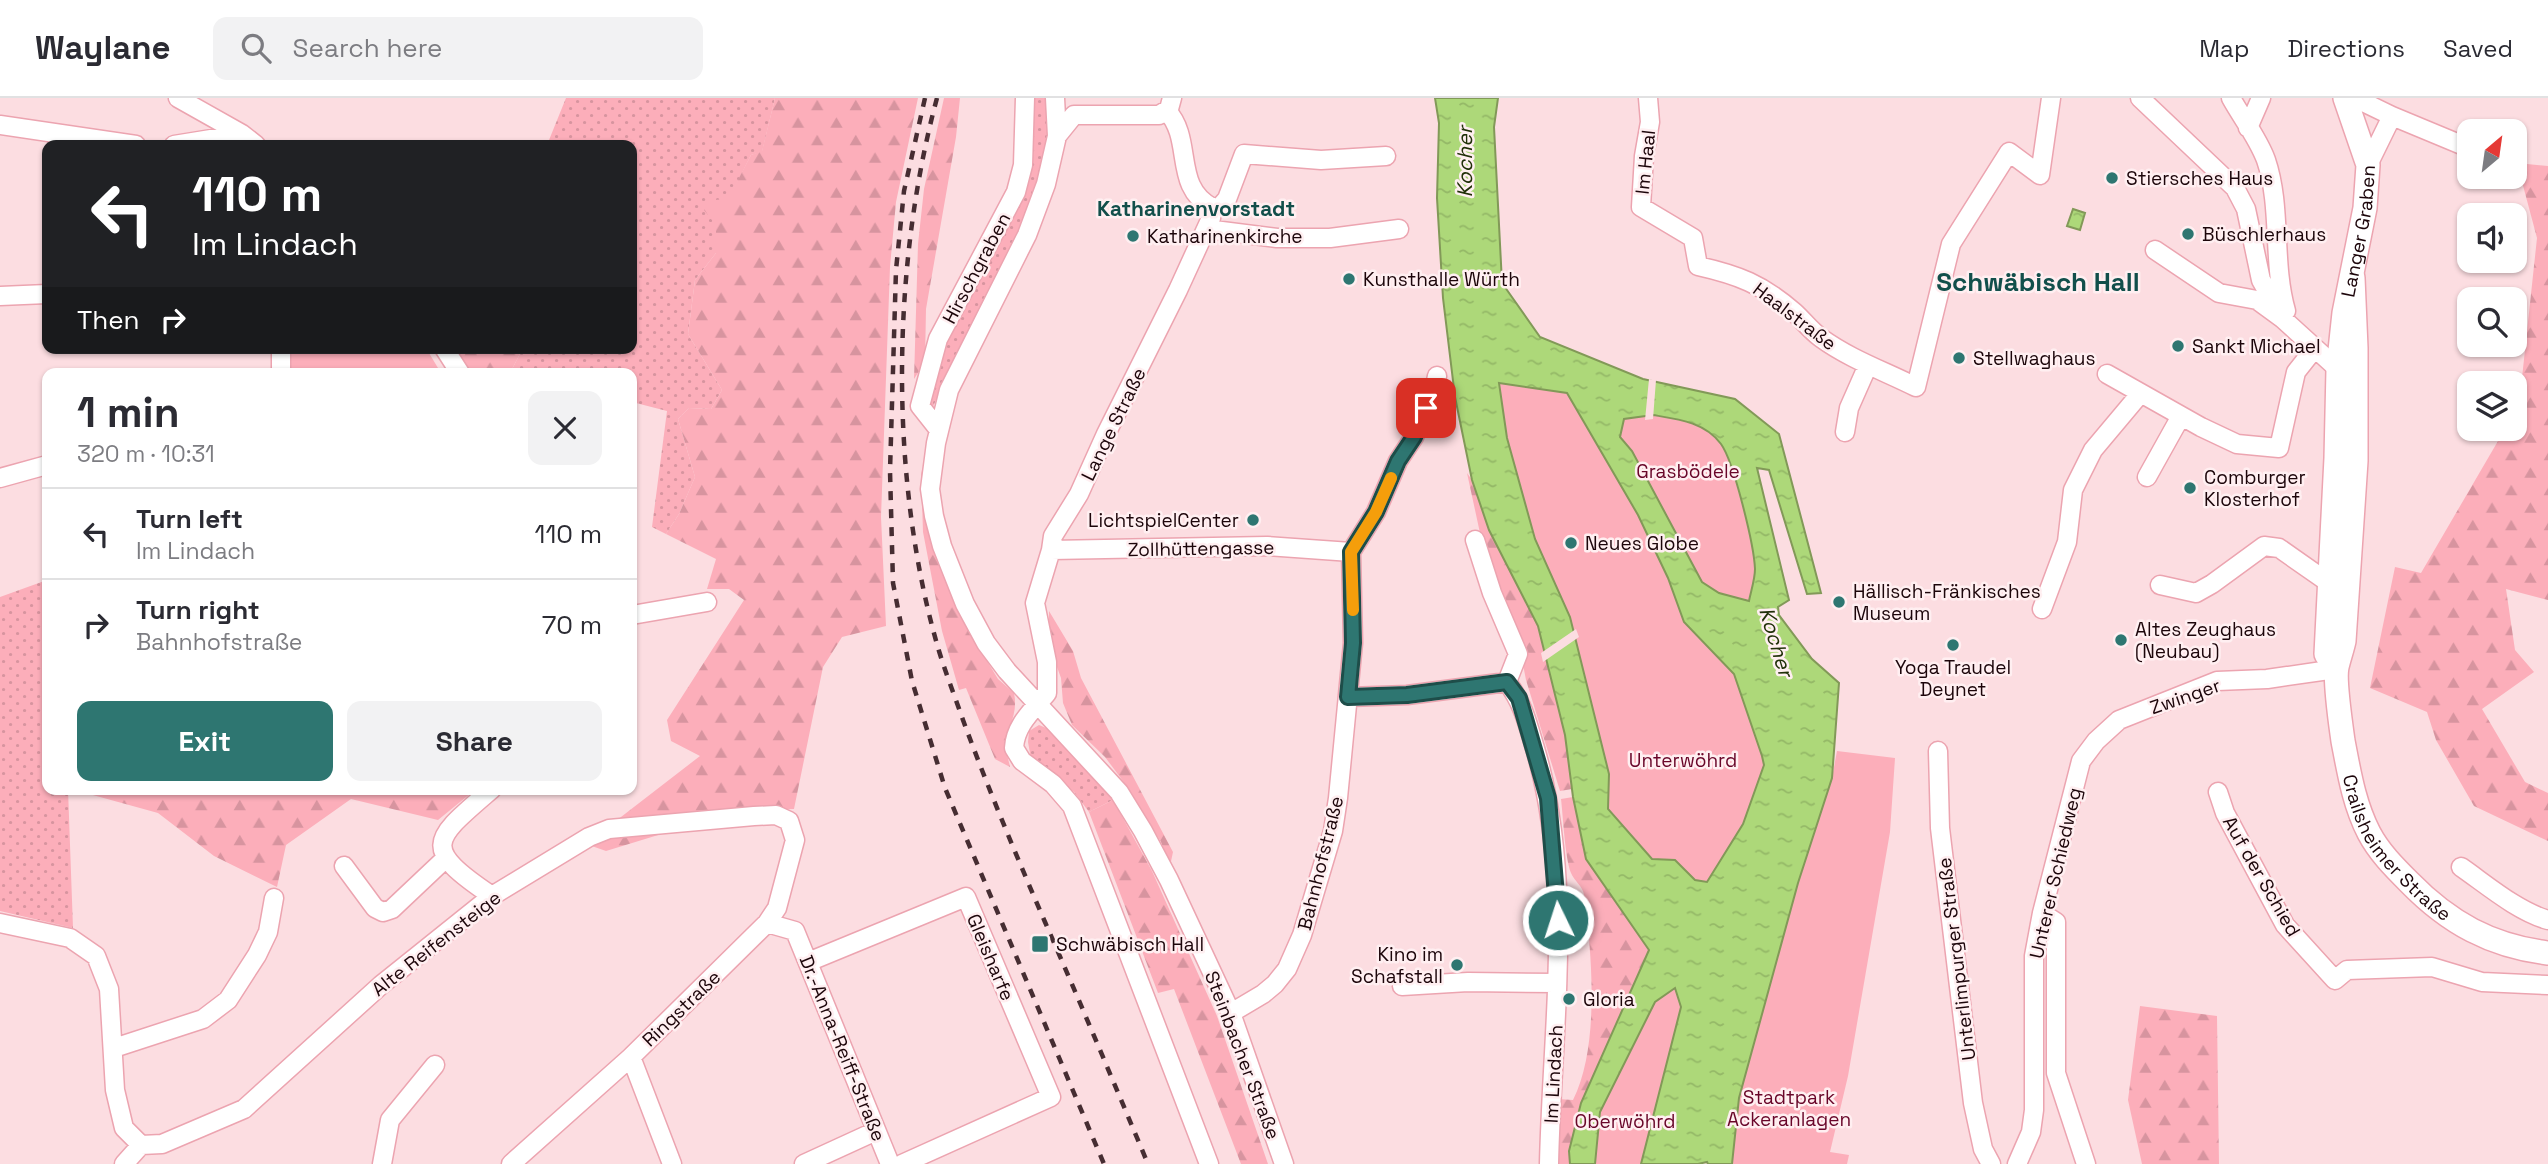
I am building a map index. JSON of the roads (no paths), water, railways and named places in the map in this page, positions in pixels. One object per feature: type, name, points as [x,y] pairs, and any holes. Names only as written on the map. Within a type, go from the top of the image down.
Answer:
[{"type":"main road","name":"Langer Graben","points":[[2338,369],[2344,313],[2365,208],[2368,165],[2346,101]]},
{"type":"main road","name":"Crailsheimer Straße","points":[[2353,278],[2356,461],[2344,641],[2336,670],[2341,727],[2350,781],[2368,831],[2378,848],[2419,892],[2452,920],[2483,937],[2525,950],[2548,953]]},
{"type":"main road","name":"Crailsheimer Straße","points":[[2336,670],[2326,654],[2338,369]]},
{"type":"main road","points":[[2338,369],[2357,395]]},
{"type":"street","points":[[178,98],[249,140]]},
{"type":"street","name":"Hirschgraben","points":[[939,430],[920,406],[938,339],[1016,192],[1023,166],[1026,98]]},
{"type":"street","name":"Hirschgraben","points":[[1037,705],[986,643],[965,604],[942,546],[930,489],[939,430],[949,390],[1027,234],[1046,184],[1057,136],[1056,98]]},
{"type":"street","name":"Hirschgraben","points":[[1056,98],[1074,115]]},
{"type":"street","name":"Im Haal","points":[[1648,98],[1650,122],[1644,156],[1641,207],[1693,238]]},
{"type":"street","name":"Haalstraße","points":[[1693,238],[1698,267],[1734,274],[1760,287],[1821,337],[1868,365],[1916,387],[1951,244],[2009,152],[2040,175],[2051,98]]},
{"type":"street","points":[[2140,98],[2235,188],[2246,209],[2261,280],[2287,323]]},
{"type":"street","points":[[2231,98],[2266,159],[2272,190],[2280,292],[2287,323]]},
{"type":"street","points":[[2248,128],[2261,98]]},
{"type":"street","points":[[2346,101],[2363,103],[2457,143]]},
{"type":"street","points":[[1057,136],[1074,115],[1159,115],[1170,105]]},
{"type":"street","points":[[1170,105],[1182,143],[1186,173],[1196,196],[1213,208]]},
{"type":"street","points":[[2368,165],[2392,116]]},
{"type":"street","points":[[0,125],[102,140]]},
{"type":"street","name":"Lange Straße","points":[[1209,1164],[1072,806],[1053,784],[1022,761],[1014,748],[1017,732],[1023,722],[1047,693],[1046,662],[1035,603],[1053,536],[1079,494],[1178,290],[1213,208],[1220,207],[1227,199],[1244,154],[1321,160],[1386,156]]},
{"type":"street","points":[[1206,229],[1277,238],[1330,239],[1399,229]]},
{"type":"street","points":[[2155,250],[2219,293],[2257,300],[2338,369]]},
{"type":"street","points":[[0,296],[42,294]]},
{"type":"street","points":[[2107,374],[2237,444],[2279,447],[2296,372],[2311,344],[2328,337],[2344,313]]},
{"type":"street","points":[[1845,432],[1849,408],[1868,365]]},
{"type":"street","points":[[1351,552],[1376,512],[1398,461],[1414,437],[1437,376]]},
{"type":"street","points":[[2042,609],[2067,542],[2073,490],[2093,450],[2140,394]]},
{"type":"street","points":[[2147,477],[2181,416]]},
{"type":"street","points":[[0,478],[42,466]]},
{"type":"street","points":[[1348,697],[1407,695],[1507,682],[1518,654],[1492,593],[1475,540]]},
{"type":"street","name":"Zollhüttengasse","points":[[1051,550],[1267,546],[1351,552]]},
{"type":"street","points":[[2160,585],[2196,593],[2264,546],[2279,548],[2329,583]]},
{"type":"street","name":"Bahnhofstraße","points":[[1231,1013],[1264,994],[1287,970],[1302,935],[1333,831],[1353,643],[1351,552]]},
{"type":"street","points":[[637,614],[707,602]]},
{"type":"street","name":"Zwinger","points":[[2119,720],[2217,681],[2267,679],[2336,670]]},
{"type":"street","name":"Im Lindach","points":[[1507,682],[1519,698],[1548,798],[1559,942],[1549,1164]]},
{"type":"street","name":"Steinbacher Straße","points":[[1037,705],[1119,792],[1169,880],[1231,1013],[1284,1164]]},
{"type":"street","name":"Unterer Schiedweg","points":[[2017,1164],[2031,1132],[2034,1110],[2034,956],[2042,914],[2081,761],[2096,741],[2119,720]]},
{"type":"street","name":"Unterlimpurger Straße","points":[[1938,751],[1940,828],[1973,1103],[1983,1149],[1991,1164]]},
{"type":"street","name":"Auf der Schied","points":[[2218,792],[2225,813],[2285,925],[2335,980],[2347,970],[2432,967],[2482,982],[2548,985]]},
{"type":"street","points":[[485,795],[459,817],[443,836],[441,850],[451,866],[492,896]]},
{"type":"street","name":"Alte Reifensteige","points":[[141,1145],[162,1144],[244,1109],[381,985],[492,896],[589,837],[610,829],[776,815],[789,821]]},
{"type":"street","name":"Ringstraße","points":[[511,1164],[631,1057],[767,923],[777,908],[795,840],[789,821]]},
{"type":"street","points":[[344,866],[375,908],[383,912],[392,909],[446,858]]},
{"type":"street","name":"Crailsheimer Straße","points":[[2461,867],[2539,918],[2548,920]]},
{"type":"street","name":"Gleisharfe","points":[[807,962],[966,897],[1051,1097],[912,1162]]},
{"type":"street","points":[[114,1048],[203,1020],[228,1000],[257,956],[268,932],[274,898]]},
{"type":"street","points":[[2042,914],[2056,922],[2056,1073],[2086,1164]]},
{"type":"street","points":[[0,923],[70,938],[96,956],[109,989],[115,1090],[124,1128],[141,1145],[124,1164]]},
{"type":"street","name":"Dr.-Anna-Reiff-Straße","points":[[767,923],[795,931],[890,1164]]},
{"type":"street","points":[[1402,986],[1468,982],[1556,983]]},
{"type":"street","points":[[631,1057],[672,1164]]},
{"type":"street","points":[[382,1164],[390,1121],[435,1065]]},
{"type":"street","points":[[804,1164],[876,1131]]},
{"type":"water","name":"Kocher","points":[[1435,98],[1498,98],[1494,127],[1502,283],[1540,337],[1643,379],[1735,399],[1779,434],[1821,593],[1807,594],[1769,470],[1757,468],[1789,600],[1778,607],[1779,615],[1812,659],[1839,683],[1832,778],[1798,883],[1739,1098],[1732,1164],[1641,1164],[1681,1007],[1675,988],[1655,1002],[1600,1112],[1595,1164],[1570,1164],[1569,1151],[1581,1103],[1649,950],[1586,859],[1573,797],[1565,735],[1538,626],[1489,530],[1472,480],[1455,397],[1443,298],[1437,198],[1439,123]],"holes":[[[1499,383],[1567,393],[1638,515],[1668,578],[1684,622],[1734,674],[1764,765],[1743,824],[1707,882],[1695,880],[1675,860],[1652,859],[1608,809],[1609,774],[1570,617],[1535,539],[1507,438]],[[1653,415],[1699,426],[1721,444],[1732,468],[1754,557],[1755,573],[1749,601],[1719,593],[1702,582],[1632,451],[1620,437],[1624,419]]]},
{"type":"water","points":[[2073,209],[2085,213],[2080,230],[2067,226]]},
{"type":"railway","points":[[925,98],[904,191],[896,270],[890,471],[893,583],[912,681],[945,788],[1104,1164]]},
{"type":"railway","points":[[937,98],[922,164],[911,232],[904,303],[904,447],[911,517],[923,586],[942,660],[982,771],[1148,1164]]},
{"type":"place","name":"Stiersches Haus","points":[[2112,178]]},
{"type":"place","name":"Büschlerhaus","points":[[2188,234]]},
{"type":"place","name":"Katharinenkirche","points":[[1133,236]]},
{"type":"place","name":"Kunsthalle Würth","points":[[1349,279]]},
{"type":"place","name":"Sankt Michael","points":[[2178,346]]},
{"type":"place","name":"Stellwaghaus","points":[[1959,358]]},
{"type":"place","name":"Comburger Klosterhof","points":[[2190,488]]},
{"type":"place","name":"LichtspielCenter","points":[[1253,520]]},
{"type":"place","name":"Neues Globe","points":[[1571,543]]},
{"type":"place","name":"Hällisch-Fränkisches Museum","points":[[1839,602]]},
{"type":"place","name":"Altes Zeughaus (Neubau)","points":[[2121,640]]},
{"type":"place","name":"Yoga Traudel Deynet","points":[[1953,645]]},
{"type":"place","name":"Schwäbisch Hall","points":[[1040,944]]},
{"type":"place","name":"Kino im Schafstall","points":[[1457,965]]},
{"type":"place","name":"Gloria","points":[[1569,999]]},
{"type":"district","name":"Katharinenvorstadt","points":[[1196,209]]},
{"type":"district","name":"Schwäbisch Hall","points":[[2038,282]]},
{"type":"park label","name":"Grasbödele","points":[[1688,471]]},
{"type":"park label","name":"Unterwöhrd","points":[[1683,760]]},
{"type":"park label","name":"Stadtpark Ackeranlagen","points":[[1789,1108]]},
{"type":"park label","name":"Oberwöhrd","points":[[1625,1121]]}]
